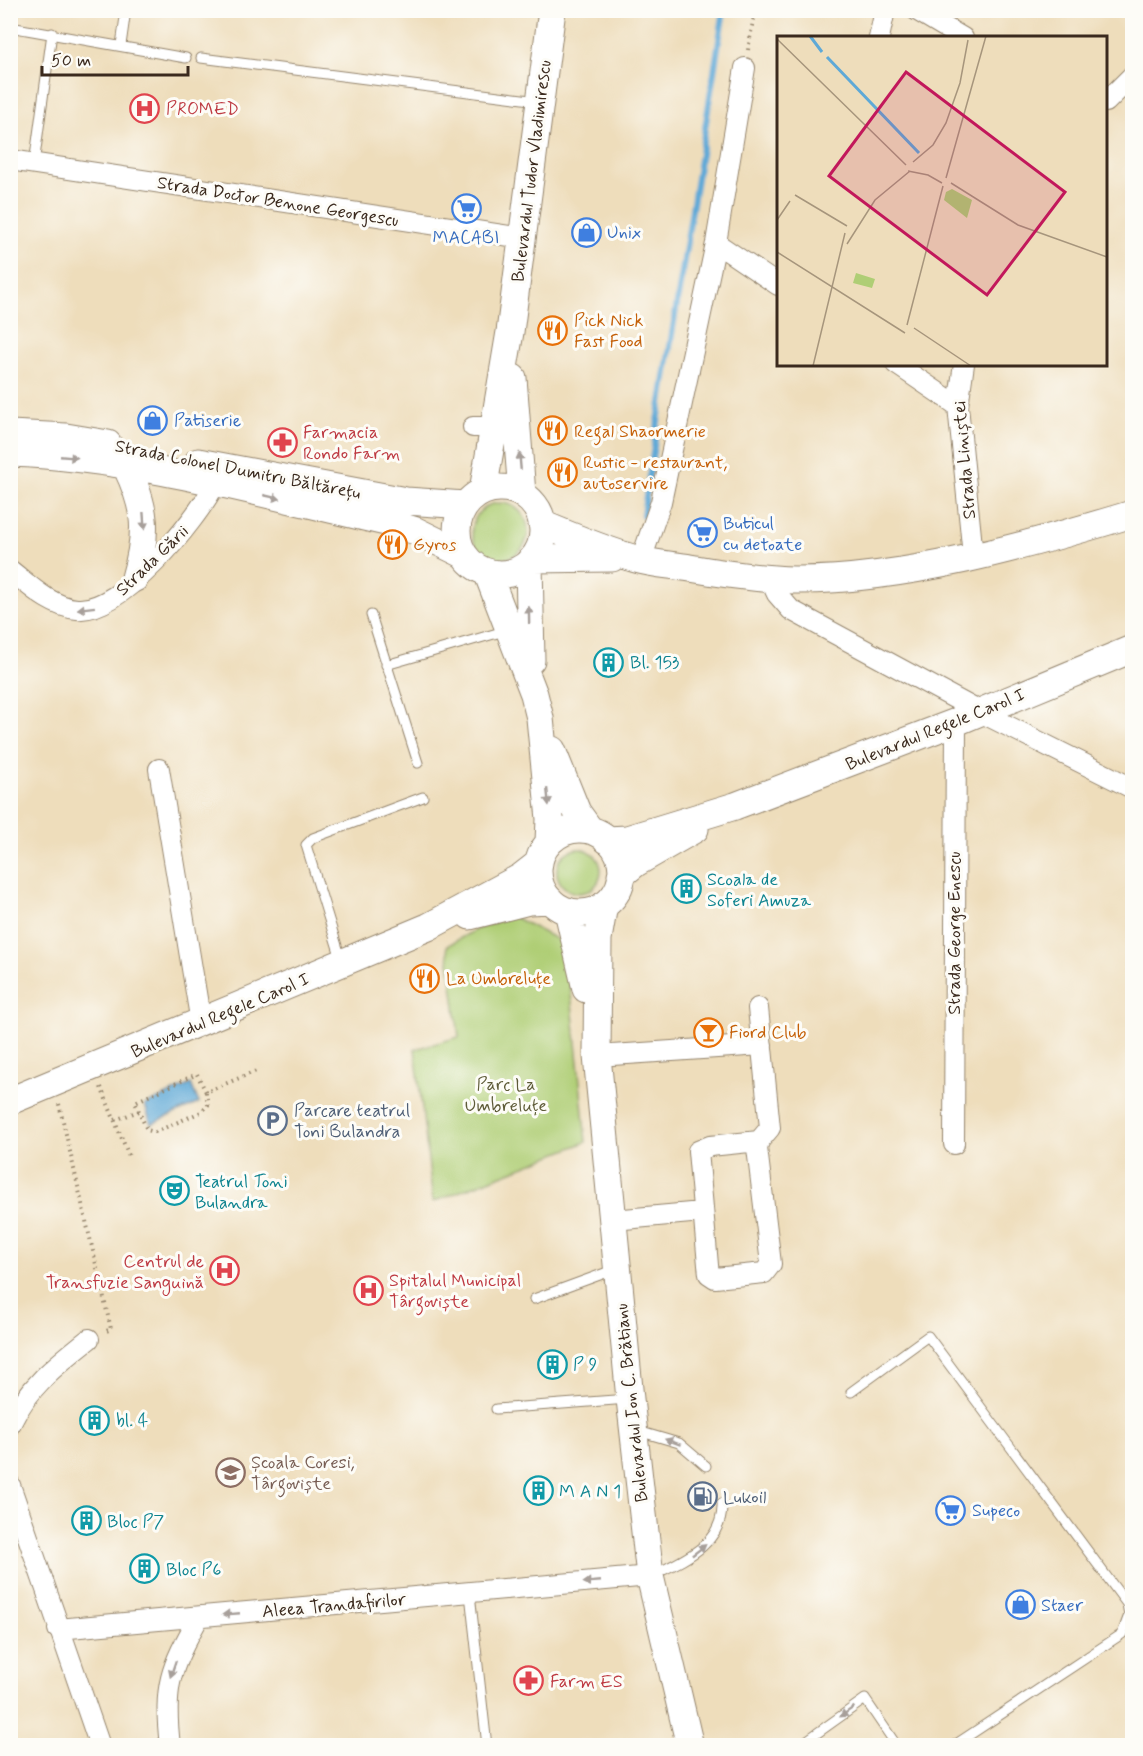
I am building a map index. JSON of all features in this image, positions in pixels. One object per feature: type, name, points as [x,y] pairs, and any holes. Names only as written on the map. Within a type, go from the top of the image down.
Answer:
[{"type":"main road","name":"Bulevardul Tudor Vladimirescu","points":[[474,498],[502,427],[510,332],[552,10]]},
{"type":"main road","name":"Bulevardul Tudor Vladimirescu","points":[[502,427],[522,494]]},
{"type":"main road","name":"Strada Colonel Dumitru Băltărețu","points":[[10,434],[83,440],[421,502],[474,498]]},
{"type":"main road","name":"Strada Colonel Dumitru Băltărețu","points":[[10,453],[76,457],[126,466],[390,523],[416,531],[463,554]]},
{"type":"main road","points":[[126,466],[138,493],[145,523],[144,541],[135,578]]},
{"type":"main road","points":[[501,487],[522,494],[536,508],[542,524],[541,544],[531,560],[509,573],[487,572],[473,565],[463,554],[457,530],[459,515],[474,498],[501,487]]},
{"type":"main road","points":[[531,560],[639,560],[770,579],[864,575],[973,556],[1047,539],[1132,514]]},
{"type":"main road","points":[[542,524],[597,547],[639,560]]},
{"type":"main road","points":[[487,572],[511,630],[537,706],[577,812],[618,856],[621,876],[616,892],[604,905],[586,912],[559,905],[540,883],[550,819],[537,706],[529,625],[531,560]]},
{"type":"main road","name":"Bulevardul Regele Carol I","points":[[598,835],[627,839],[735,806],[968,717],[1132,649]]},
{"type":"main road","name":"Bulevardul Regele Carol I","points":[[621,876],[636,863],[735,806]]},
{"type":"main road","points":[[544,852],[566,831],[598,835]]},
{"type":"main road","name":"Bulevardul Regele Carol I","points":[[10,1101],[428,927],[521,877],[544,852]]},
{"type":"main road","name":"Bulevardul Regele Carol I","points":[[428,927],[529,901],[559,905]]},
{"type":"main road","name":"Bulevardul Ion C. Brătianu","points":[[559,905],[577,941],[597,1052],[630,1399],[650,1576],[690,1746]]},
{"type":"main road","name":"Bulevardul Ion C. Brătianu","points":[[597,1052],[598,939],[604,905]]},
{"type":"street","points":[[879,36],[885,10]]},
{"type":"street","points":[[916,10],[960,36]]},
{"type":"street","points":[[639,560],[661,502],[716,243],[745,68]]},
{"type":"street","points":[[1107,101],[1132,76]]},
{"type":"street","name":"Strada Doctor Benone Georgescu","points":[[10,160],[523,238]]},
{"type":"street","points":[[716,243],[777,284]]},
{"type":"street","points":[[899,366],[958,406]]},
{"type":"street","name":"Strada Liniștei","points":[[964,366],[958,406],[973,556]]},
{"type":"street","name":"Strada Gării","points":[[10,570],[49,599],[76,609],[99,606],[110,600],[158,559],[186,529],[215,484]]},
{"type":"street","points":[[416,531],[421,502]]},
{"type":"street","points":[[770,579],[777,594],[791,610],[968,717],[1132,788]]},
{"type":"street","name":"Strada George Enescu","points":[[954,1144],[968,717]]},
{"type":"street","points":[[159,769],[201,1023]]},
{"type":"street","points":[[758,1008],[770,1128],[759,1141],[758,1148],[770,1269],[754,1275],[715,1278],[709,1274],[698,1151],[710,1146],[759,1141]]},
{"type":"street","points":[[597,1052],[762,1045]]},
{"type":"street","points":[[613,1220],[702,1212]]},
{"type":"street","points":[[10,1425],[29,1392],[46,1373],[88,1339]]},
{"type":"street","points":[[10,1485],[100,1746]]},
{"type":"street","name":"Aleea Trandafirilor","points":[[58,1629],[470,1594],[650,1576]]},
{"type":"street","points":[[170,1746],[166,1709],[171,1671],[199,1617]]},
{"type":"lane","points":[[120,45],[126,10]]},
{"type":"lane","points":[[10,27],[186,58]]},
{"type":"lane","points":[[34,164],[52,33]]},
{"type":"lane","points":[[201,58],[541,101]]},
{"type":"lane","points":[[371,615],[418,763]]},
{"type":"lane","points":[[386,665],[511,630]]},
{"type":"lane","points":[[342,964],[306,845],[313,838],[423,797]]},
{"type":"lane","points":[[534,1299],[618,1268]]},
{"type":"lane","points":[[851,1392],[928,1336],[1127,1604],[1129,1615],[1122,1634],[953,1746]]},
{"type":"lane","points":[[496,1409],[630,1399]]},
{"type":"lane","points":[[634,1430],[679,1443],[706,1466]]},
{"type":"lane","points":[[650,1576],[687,1559],[707,1544],[723,1518],[722,1503]]},
{"type":"lane","points":[[470,1594],[487,1746]]},
{"type":"lane","points":[[799,1746],[865,1699],[897,1746]]},
{"type":"path","points":[[745,68],[755,10]]},
{"type":"path","points":[[93,1067],[129,1156]]},
{"type":"path","points":[[206,1092],[256,1071]]},
{"type":"path","points":[[197,1074],[206,1092],[208,1105],[201,1112],[155,1132],[147,1130],[135,1102],[197,1074]]},
{"type":"path","points":[[53,1083],[111,1329],[88,1339]]},
{"type":"path","points":[[115,1120],[139,1111]]},
{"type":"green space","points":[[495,503],[505,503],[520,511],[526,520],[528,531],[526,542],[520,551],[505,559],[495,559],[484,554],[477,547],[472,536],[472,526],[477,515],[484,508]]},
{"type":"green space","points":[[579,849],[594,856],[601,871],[594,886],[579,893],[564,886],[557,871],[564,856]]},
{"type":"green space","name":"Parc La Umbreluțe","points":[[512,916],[566,944],[586,1142],[433,1202],[415,1049],[459,1037],[447,946],[475,930]]},
{"type":"water","points":[[191,1084],[199,1103],[151,1124],[145,1105]]},
{"type":"waterway","points":[[643,515],[724,10]]},
{"type":"place","name":"PROMED","points":[[145,108]]},
{"type":"place","name":"MACABI","points":[[466,208]]},
{"type":"place","name":"Unix","points":[[586,232]]},
{"type":"place","name":"Pick Nick Fast Food","points":[[553,330]]},
{"type":"place","name":"Patiserie","points":[[153,420]]},
{"type":"place","name":"Regal Shaormerie","points":[[553,431]]},
{"type":"place","name":"Farmacia Rondo Farm","points":[[282,442]]},
{"type":"place","name":"Rustic - restaurant, autoservire","points":[[562,472]]},
{"type":"place","name":"Buticul cu detoate","points":[[702,533]]},
{"type":"place","name":"Gyros","points":[[392,544]]},
{"type":"place","name":"Bl. 153","points":[[609,662]]},
{"type":"place","name":"Scoala de Soferi Amuza","points":[[686,889]]},
{"type":"place","name":"La Umbreluțe","points":[[425,978]]},
{"type":"place","name":"Fiord Club","points":[[708,1032]]},
{"type":"place","name":"Parcare teatrul Toni Bulandra","points":[[273,1120]]},
{"type":"place","name":"Teatrul Toni Bulandra","points":[[174,1191]]},
{"type":"place","name":"Centrul de Transfuzie Sanguină","points":[[225,1271]]},
{"type":"place","name":"Spitalul Municipal Târgoviște","points":[[368,1290]]},
{"type":"place","name":"P 9","points":[[552,1364]]},
{"type":"place","name":"bl. 4","points":[[95,1420]]},
{"type":"place","name":"Școala Coresi, Târgoviște","points":[[230,1472]]},
{"type":"place","name":"M A N 1","points":[[538,1491]]},
{"type":"place","name":"Lukoil","points":[[702,1497]]},
{"type":"place","name":"Supeco","points":[[951,1510]]},
{"type":"place","name":"Bloc P7","points":[[86,1521]]},
{"type":"place","name":"Bloc P6","points":[[145,1569]]},
{"type":"place","name":"Staer","points":[[1020,1605]]},
{"type":"place","name":"Farm ES","points":[[529,1681]]}]
